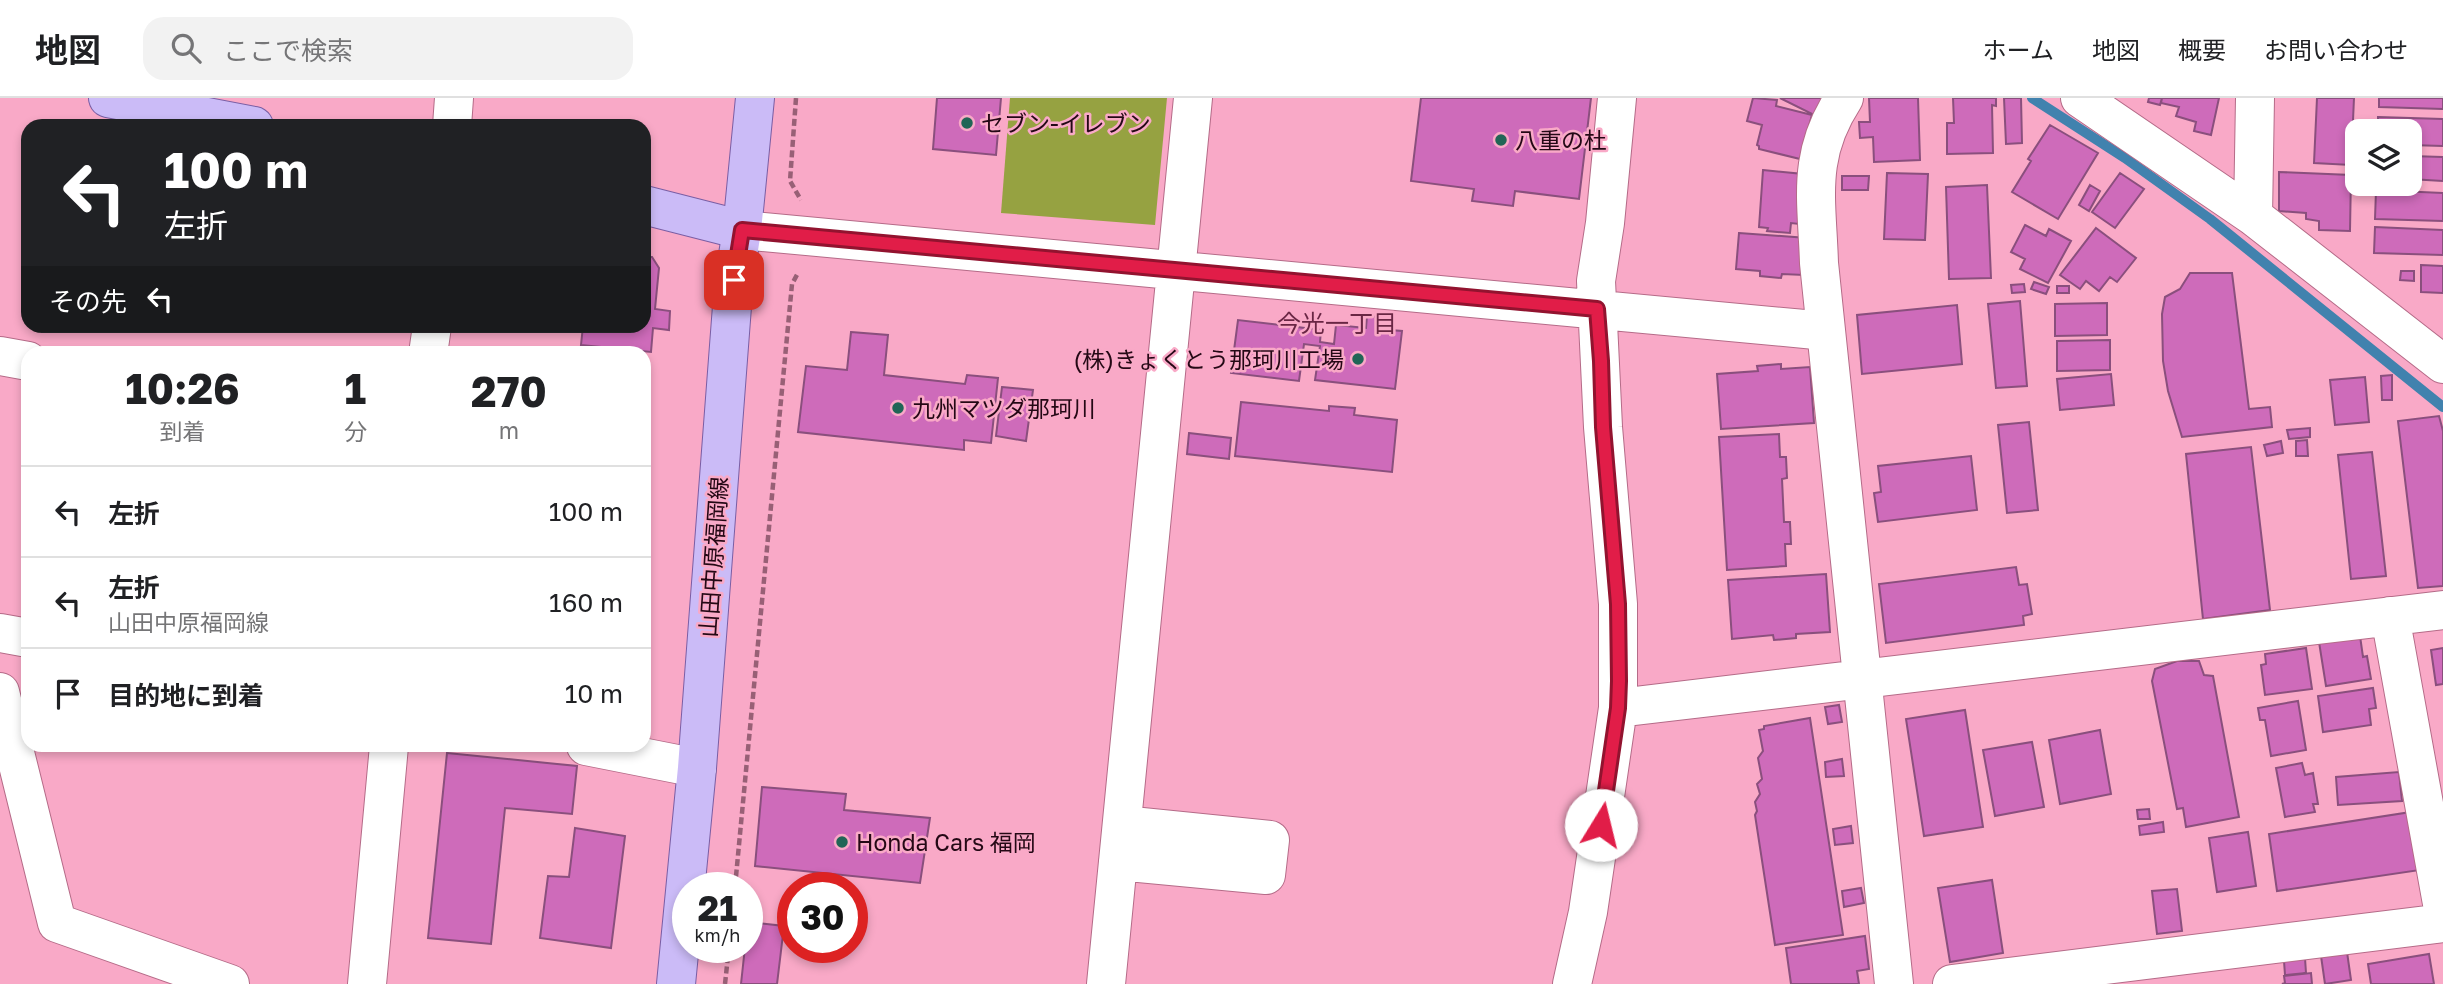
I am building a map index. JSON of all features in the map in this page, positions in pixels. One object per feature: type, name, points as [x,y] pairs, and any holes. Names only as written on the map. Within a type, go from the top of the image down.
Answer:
[{"type":"main road","points":[[108,98],[218,119]]},
{"type":"main road","name":"山田中原福岡線","points":[[676,984],[697,768],[734,280],[742,230],[755,98]]},
{"type":"main road","points":[[651,207],[742,230]]},
{"type":"street","points":[[452,119],[454,98]]},
{"type":"street","points":[[1106,984],[1193,98]]},
{"type":"street","points":[[1572,984],[1588,912],[1618,708],[1618,604],[1603,427],[1596,281],[1605,223],[1617,98]]},
{"type":"street","points":[[1844,98],[1830,119],[1815,177],[1819,263],[1894,984]]},
{"type":"street","points":[[2080,98],[2253,216],[2443,364]]},
{"type":"street","points":[[2253,216],[2255,98]]},
{"type":"street","points":[[742,230],[1826,331]]},
{"type":"street","points":[[0,356],[21,360]]},
{"type":"street","points":[[1618,708],[2443,610]]},
{"type":"street","points":[[2390,616],[2443,909]]},
{"type":"street","points":[[0,633],[21,638]]},
{"type":"street","points":[[0,692],[57,923],[230,984]]},
{"type":"street","points":[[367,984],[388,752]]},
{"type":"street","points":[[616,752],[697,768]]},
{"type":"street","points":[[1952,984],[2443,923]]},
{"type":"path","points":[[796,98],[790,181],[804,206]]},
{"type":"path","points":[[736,872],[792,284],[799,272]]},
{"type":"path","points":[[725,984],[727,963]]},
{"type":"green space","points":[[1010,98],[1167,98],[1155,225],[1001,213]]},
{"type":"building","name":"セブン-イレブン","points":[[937,98],[1001,98],[996,155],[933,149]]},
{"type":"building","name":"八重の杜","points":[[1421,98],[1591,98],[1579,199],[1515,191],[1513,206],[1472,201],[1474,189],[1411,181]]},
{"type":"building","points":[[1753,98],[1777,100],[1776,106],[1812,115],[1800,159],[1759,149],[1757,145],[1762,125],[1747,121]]},
{"type":"building","points":[[1780,98],[1825,98],[1816,116]]},
{"type":"building","points":[[1869,98],[1918,98],[1920,160],[1874,162],[1873,137],[1860,138],[1859,122],[1870,122]]},
{"type":"building","points":[[1953,98],[1996,98],[1996,106],[1992,105],[1993,153],[1947,154],[1947,123],[1954,123]]},
{"type":"building","points":[[2004,98],[2021,98],[2022,143],[2006,144]]},
{"type":"building","points":[[2149,98],[2162,98],[2160,105],[2148,102]]},
{"type":"building","points":[[2162,98],[2219,98],[2211,135],[2194,131],[2196,122],[2176,116],[2179,107],[2161,103]]},
{"type":"building","points":[[2317,98],[2354,98],[2353,119],[2345,119],[2345,165],[2314,163]]},
{"type":"building","points":[[2379,98],[2443,98],[2443,109],[2379,107]]},
{"type":"building","points":[[2378,117],[2443,119],[2443,146],[2422,145],[2422,119]]},
{"type":"building","points":[[2050,125],[2098,153],[2058,219],[2012,192],[2031,161],[2028,159]]},
{"type":"building","points":[[2422,156],[2443,157],[2443,181],[2422,180]]},
{"type":"building","points":[[1763,170],[1803,174],[1799,224],[1791,223],[1790,233],[1767,231],[1768,228],[1759,227]]},
{"type":"building","points":[[2279,172],[2345,175],[2345,196],[2351,196],[2350,231],[2319,230],[2319,221],[2306,219],[2306,213],[2279,211]]},
{"type":"building","points":[[1887,173],[1928,174],[1925,240],[1884,239]]},
{"type":"building","points":[[2120,173],[2144,189],[2115,228],[2092,212]]},
{"type":"building","points":[[1842,176],[1869,176],[1868,190],[1842,190]]},
{"type":"building","points":[[1987,185],[1991,278],[1949,279],[1946,187]]},
{"type":"building","points":[[2090,185],[2100,191],[2089,211],[2079,205]]},
{"type":"building","points":[[2443,193],[2443,221],[2375,219],[2376,196]]},
{"type":"building","points":[[2025,225],[2046,236],[2049,229],[2071,241],[2048,283],[2020,269],[2025,259],[2011,252]]},
{"type":"building","points":[[2375,227],[2443,230],[2443,255],[2374,253]]},
{"type":"building","points":[[2096,228],[2136,258],[2117,282],[2110,277],[2099,291],[2086,281],[2080,289],[2060,275]]},
{"type":"building","points":[[1739,233],[1807,238],[1804,275],[1782,274],[1781,278],[1760,276],[1760,271],[1736,269]]},
{"type":"building","points":[[652,257],[659,268],[655,309],[670,311],[669,330],[653,328],[651,352],[651,346],[581,345],[582,333],[651,333]]},
{"type":"building","points":[[2421,265],[2443,266],[2443,293],[2421,292]]},
{"type":"building","points":[[2401,271],[2414,271],[2414,281],[2400,280]]},
{"type":"building","points":[[2190,273],[2232,273],[2249,409],[2270,407],[2272,427],[2182,437],[2168,391],[2163,361],[2162,314],[2165,297],[2180,289]]},
{"type":"building","points":[[2034,282],[2049,287],[2046,294],[2031,289]]},
{"type":"building","points":[[2024,284],[2025,292],[2012,293],[2011,285]]},
{"type":"building","points":[[2057,286],[2069,286],[2069,293],[2057,293]]},
{"type":"building","points":[[2020,301],[2027,386],[1996,388],[1988,304]]},
{"type":"building","points":[[2107,303],[2107,335],[2055,336],[2055,304]]},
{"type":"building","points":[[1957,305],[1962,364],[1862,374],[1857,315]]},
{"type":"building","name":"(株)きょくとう那珂川工場","points":[[1367,316],[1391,318],[1390,330],[1402,331],[1395,389],[1315,380],[1320,346],[1304,344],[1299,381],[1231,373],[1238,320],[1321,330],[1320,342],[1334,344],[1336,325],[1366,328]]},
{"type":"building","name":"九州マツダ那珂川","points":[[851,332],[888,335],[884,375],[965,384],[967,375],[998,378],[991,443],[964,440],[964,450],[798,432],[806,366],[847,370]]},
{"type":"building","points":[[2110,340],[2110,370],[2057,371],[2057,341]]},
{"type":"building","points":[[1781,364],[1781,369],[1810,367],[1814,423],[1721,429],[1717,374],[1758,371],[1757,366]]},
{"type":"building","points":[[2111,374],[2114,405],[2060,410],[2057,379]]},
{"type":"building","points":[[2392,375],[2392,400],[2382,400],[2381,376]]},
{"type":"building","points":[[2365,377],[2369,422],[2335,425],[2330,380]]},
{"type":"building","points":[[1002,387],[1033,390],[1026,441],[996,436]]},
{"type":"building","points":[[1241,402],[1329,411],[1329,406],[1355,408],[1354,415],[1397,420],[1392,472],[1235,456]]},
{"type":"building","points":[[2439,416],[2443,431],[2443,586],[2418,588],[2398,421]]},
{"type":"building","points":[[2029,422],[2038,510],[2007,513],[1998,425]]},
{"type":"building","points":[[2310,428],[2310,437],[2289,439],[2287,430]]},
{"type":"building","points":[[1189,433],[1231,438],[1229,459],[1187,454]]},
{"type":"building","points":[[1779,434],[1780,457],[1786,457],[1787,478],[1782,479],[1784,522],[1790,522],[1791,544],[1785,544],[1786,566],[1727,570],[1719,437]]},
{"type":"building","points":[[2307,440],[2308,456],[2296,456],[2296,441]]},
{"type":"building","points":[[2281,441],[2283,453],[2267,456],[2264,445]]},
{"type":"building","points":[[2251,447],[2270,610],[2203,619],[2186,454]]},
{"type":"building","points":[[2372,452],[2386,576],[2351,579],[2338,455]]},
{"type":"building","points":[[1971,456],[1977,510],[1878,522],[1874,493],[1881,492],[1878,466]]},
{"type":"building","points":[[2016,567],[2019,585],[2027,584],[2032,614],[2023,616],[2024,625],[1886,643],[1879,584]]},
{"type":"building","points":[[1826,574],[1830,632],[1796,634],[1796,638],[1774,640],[1773,635],[1732,639],[1728,580]]},
{"type":"building","points":[[2360,636],[2363,657],[2367,656],[2371,679],[2326,686],[2319,642]]},
{"type":"building","points":[[2306,648],[2312,689],[2265,695],[2261,665],[2266,664],[2265,654]]},
{"type":"building","points":[[2443,648],[2443,684],[2436,685],[2431,650]]},
{"type":"building","points":[[2177,661],[2199,661],[2204,675],[2213,676],[2239,817],[2186,827],[2183,808],[2177,809],[2152,681],[2155,669]]},
{"type":"building","points":[[2373,688],[2376,708],[2369,709],[2371,725],[2323,732],[2318,696]]},
{"type":"building","points":[[2298,701],[2306,750],[2271,756],[2265,720],[2260,720],[2258,708]]},
{"type":"building","points":[[1839,705],[1842,722],[1828,724],[1825,707]]},
{"type":"building","points":[[1965,710],[1983,827],[1924,836],[1906,719]]},
{"type":"building","points":[[1810,718],[1843,935],[1775,945],[1755,815],[1755,802],[1760,794],[1757,784],[1762,779],[1758,758],[1763,751],[1759,730],[1764,729],[1764,726]]},
{"type":"building","points":[[2100,730],[2111,794],[2060,804],[2049,740]]},
{"type":"building","points":[[2032,742],[2044,807],[1995,816],[1983,750]]},
{"type":"building","points":[[447,753],[577,766],[572,814],[505,808],[491,944],[428,938]]},
{"type":"building","points":[[1842,759],[1844,776],[1826,777],[1825,762]]},
{"type":"building","points":[[2302,763],[2305,775],[2313,773],[2318,804],[2313,804],[2315,812],[2285,817],[2276,768]]},
{"type":"building","points":[[2399,772],[2402,801],[2338,805],[2336,777]]},
{"type":"building","name":"Honda Cars 福岡","points":[[762,787],[846,794],[844,810],[930,818],[920,883],[868,878],[868,872],[813,872],[755,866]]},
{"type":"building","points":[[2149,809],[2150,819],[2138,819],[2137,810]]},
{"type":"building","points":[[2411,812],[2420,870],[2277,891],[2269,834]]},
{"type":"building","points":[[2163,822],[2164,832],[2140,835],[2139,826]]},
{"type":"building","points":[[1851,826],[1853,843],[1835,845],[1833,829]]},
{"type":"building","points":[[575,828],[625,836],[611,948],[540,938],[548,876],[569,877]]},
{"type":"building","points":[[2248,832],[2256,886],[2217,892],[2209,838]]},
{"type":"building","points":[[1992,880],[2003,953],[1950,962],[1938,888]]},
{"type":"building","points":[[1861,888],[1864,903],[1844,907],[1842,891]]},
{"type":"building","points":[[2177,889],[2182,931],[2157,934],[2152,891]]},
{"type":"building","points":[[763,924],[777,925],[777,963],[780,963],[777,984],[741,984],[743,963],[763,963]]},
{"type":"building","points":[[1865,936],[1869,969],[1857,971],[1859,984],[1791,984],[1786,948]]},
{"type":"building","points":[[2347,952],[2351,980],[2325,984],[2321,956]]},
{"type":"building","points":[[2429,954],[2434,984],[2371,984],[2368,964]]},
{"type":"building","points":[[2305,958],[2306,973],[2285,975],[2284,961]]},
{"type":"building","points":[[2311,973],[2312,984],[2282,984],[2285,983],[2284,976]]},
{"type":"waterway","points":[[2032,98],[2125,158],[2210,219],[2443,407]]},
{"type":"place","name":"セブン-イレブン","points":[[967,123]]},
{"type":"place","name":"八重の杜","points":[[1501,140]]},
{"type":"place","name":"(株)きょくとう那珂川工場","points":[[1358,359]]},
{"type":"place","name":"九州マツダ那珂川","points":[[898,408]]},
{"type":"place","name":"Honda Cars 福岡","points":[[842,842]]},
{"type":"district","name":"今光一丁目","points":[[1337,322]]},
{"type":"route","points":[[734,280],[742,230],[1597,309],[1603,427],[1618,604],[1619,681],[1618,708],[1601,825]]}]
